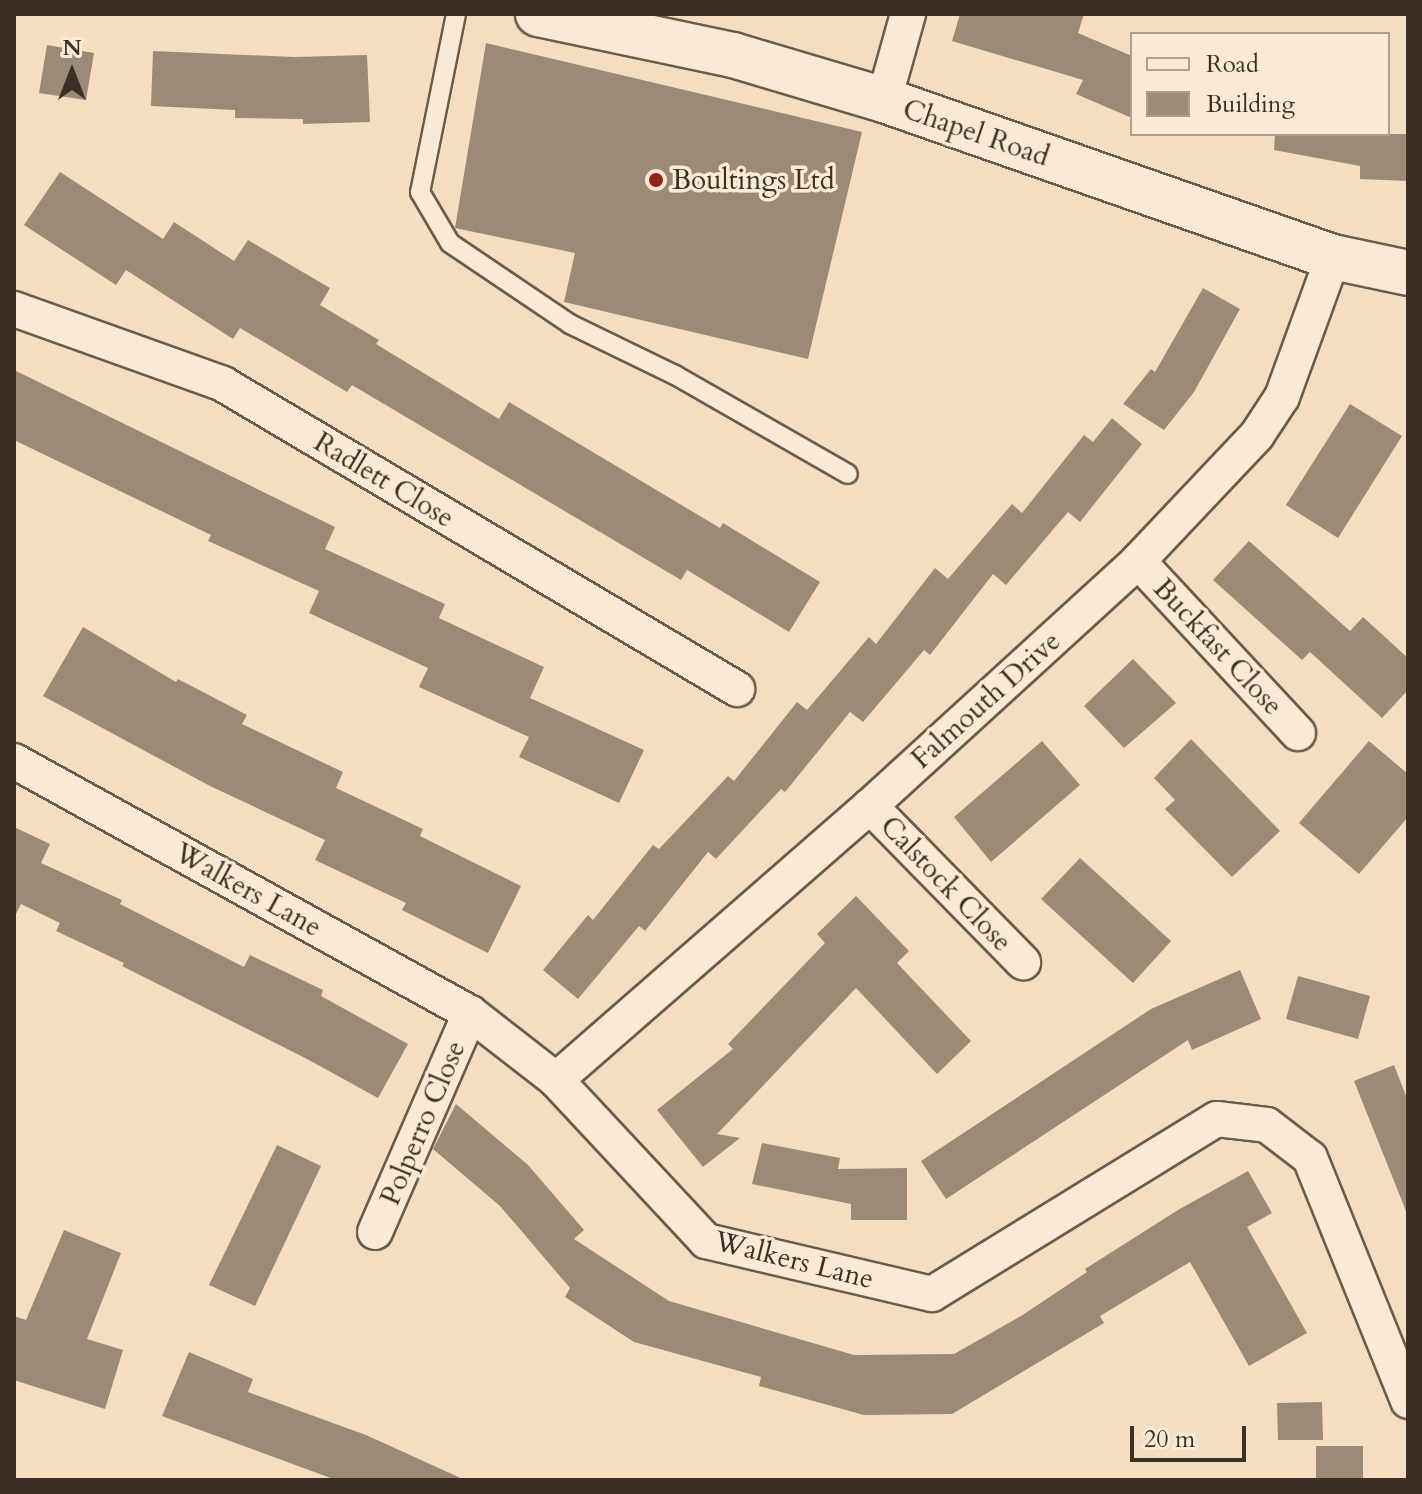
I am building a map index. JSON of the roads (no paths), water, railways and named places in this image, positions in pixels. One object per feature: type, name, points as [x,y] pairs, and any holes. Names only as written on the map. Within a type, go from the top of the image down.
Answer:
[{"type":"street","name":"Chapel Road","points":[[538,14],[733,55],[884,100],[1333,257],[1408,273]]},
{"type":"street","points":[[884,100],[908,14]]},
{"type":"street","name":"Falmouth Drive","points":[[556,1080],[870,806],[1138,561],[1257,435],[1282,397],[1333,257]]},
{"type":"street","name":"Radlett Close","points":[[14,309],[223,384],[737,689]]},
{"type":"street","name":"Buckfast Close","points":[[1138,561],[1298,733]]},
{"type":"street","name":"Walkers Lane","points":[[14,761],[470,1013],[556,1080],[706,1241],[932,1294],[1217,1119],[1267,1125],[1310,1158],[1408,1401]]},
{"type":"street","name":"Calstock Close","points":[[870,806],[1023,962]]},
{"type":"street","name":"Polperro Close","points":[[375,1232],[470,1013]]},
{"type":"lane","points":[[456,14],[420,192],[450,243],[570,324],[675,375],[848,474]]},
{"type":"place","name":"Boultings Ltd","points":[[656,180]]}]
